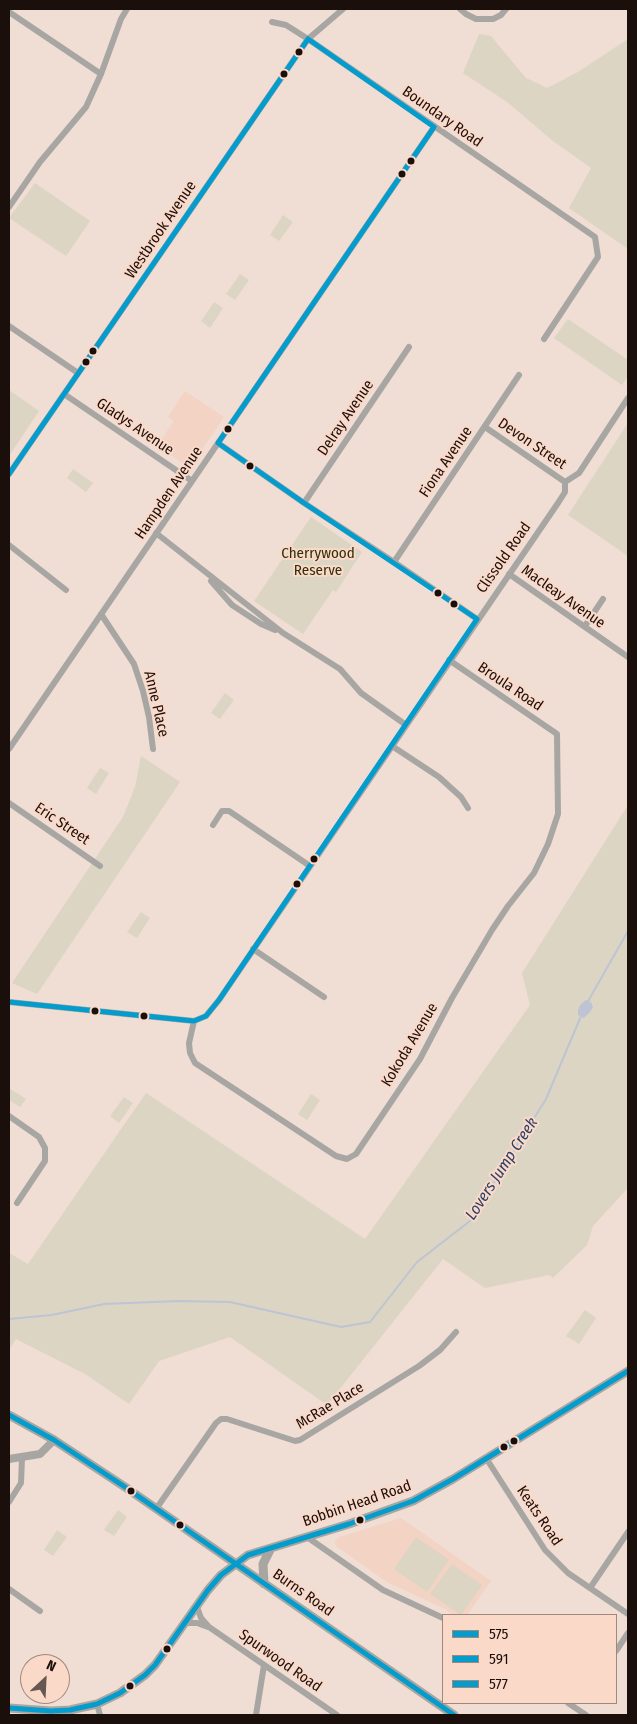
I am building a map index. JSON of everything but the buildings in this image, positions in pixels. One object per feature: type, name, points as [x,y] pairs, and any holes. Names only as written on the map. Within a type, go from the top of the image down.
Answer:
[{"type":"main road","name":"Bobbin Head Road","points":[[9,1708],[70,1710],[97,1704],[120,1693],[145,1675],[163,1655],[221,1575],[235,1563],[248,1555],[349,1524],[413,1501],[628,1371]]},
{"type":"main road","name":"Burns Road","points":[[9,1415],[54,1440],[454,1715]]},
{"type":"main road","points":[[264,1584],[263,1564],[271,1548]]},
{"type":"street","points":[[9,207],[40,162],[86,107],[101,74],[121,18],[127,9]]},
{"type":"street","name":"Westbrook Avenue","points":[[9,474],[308,39],[343,9]]},
{"type":"street","points":[[460,9],[476,19],[493,19],[501,15],[506,9]]},
{"type":"street","points":[[9,12],[101,74]]},
{"type":"street","name":"Boundary Road","points":[[272,22],[286,25],[308,39],[595,237],[598,257],[544,339]]},
{"type":"street","name":"Hampden Avenue","points":[[9,749],[434,126]]},
{"type":"street","points":[[9,326],[78,373]]},
{"type":"street","name":"Delray Avenue","points":[[304,503],[408,347]]},
{"type":"street","name":"Fiona Avenue","points":[[394,562],[519,375]]},
{"type":"street","name":"Gladys Avenue","points":[[64,394],[192,481]]},
{"type":"street","name":"Clissold Road","points":[[194,1021],[206,1016],[211,1011],[565,492],[565,482],[579,473],[628,398]]},
{"type":"street","name":"Devon Street","points":[[485,428],[565,482]]},
{"type":"street","points":[[218,444],[477,620]]},
{"type":"street","points":[[156,533],[199,567],[232,605],[261,624],[283,633],[340,670],[360,693],[406,725]]},
{"type":"street","points":[[9,545],[66,590]]},
{"type":"street","name":"Macleay Avenue","points":[[509,574],[628,657]]},
{"type":"street","points":[[585,626],[602,599]]},
{"type":"street","name":"Anne Place","points":[[101,614],[134,664],[147,708],[153,749]]},
{"type":"street","name":"Broula Road","points":[[449,660],[557,734]]},
{"type":"street","name":"Kokoda Avenue","points":[[194,1021],[190,1048],[195,1063],[336,1156],[347,1158],[356,1154],[420,1059],[452,998],[492,930],[538,866],[558,814],[557,734]]},
{"type":"street","points":[[392,746],[439,777],[461,797],[468,808]]},
{"type":"street","name":"Eric Street","points":[[9,804],[100,866]]},
{"type":"street","points":[[212,825],[222,812],[229,811],[310,866]]},
{"type":"street","points":[[253,949],[324,998]]},
{"type":"street","points":[[9,1002],[194,1021]]},
{"type":"street","points":[[9,1116],[39,1137],[45,1148],[45,1161],[17,1204]]},
{"type":"street","name":"McRae Place","points":[[156,1509],[216,1423],[221,1419],[227,1419],[300,1440],[418,1366],[440,1350],[456,1332]]},
{"type":"street","points":[[9,1459],[40,1454],[54,1440]]},
{"type":"street","points":[[9,1502],[20,1483],[22,1458]]},
{"type":"street","name":"Keats Road","points":[[486,1458],[545,1550],[568,1573],[628,1614]]},
{"type":"street","points":[[590,1588],[628,1532]]},
{"type":"street","points":[[307,1536],[382,1590],[442,1618]]},
{"type":"street","points":[[9,1589],[40,1611]]},
{"type":"street","name":"Spurwood Road","points":[[197,1607],[201,1618],[209,1627],[337,1715]]},
{"type":"street","name":"Spurwood Road","points":[[185,1623],[197,1623],[209,1627]]},
{"type":"street","points":[[617,1650],[628,1633]]},
{"type":"street","points":[[256,1715],[264,1665]]},
{"type":"street","points":[[97,1704],[100,1715]]},
{"type":"street","points":[[578,1706],[586,1715]]},
{"type":"shaded area","points":[[185,391],[224,417],[191,466],[187,466],[157,446],[174,421],[168,417]]},
{"type":"shaded area","points":[[401,1518],[491,1581],[468,1614],[452,1614],[387,1582],[336,1546],[335,1541],[339,1537]]},
{"type":"green space","points":[[479,34],[491,36],[526,78],[547,88],[578,72],[628,39],[628,249],[569,208],[591,168],[553,141],[507,102],[463,73]]},
{"type":"green space","points":[[35,183],[90,221],[66,256],[9,218]]},
{"type":"green space","points":[[283,215],[293,222],[279,241],[270,235]]},
{"type":"green space","points":[[240,274],[249,280],[235,300],[226,294]]},
{"type":"green space","points":[[214,302],[223,308],[210,328],[201,321]]},
{"type":"green space","points":[[568,319],[628,360],[628,376],[622,385],[554,338]]},
{"type":"green space","points":[[9,390],[39,411],[9,456]]},
{"type":"green space","points":[[628,423],[628,556],[568,515]]},
{"type":"green space","points":[[73,469],[93,483],[86,492],[67,478]]},
{"type":"green space","name":"Cherrywood Reserve","points":[[311,517],[362,552],[336,592],[333,590],[303,634],[254,601]]},
{"type":"green space","points":[[225,693],[234,700],[220,719],[211,713]]},
{"type":"green space","points":[[141,756],[180,782],[37,994],[12,983],[123,817],[135,787]]},
{"type":"green space","points":[[100,768],[109,773],[96,794],[87,788]]},
{"type":"green space","points":[[628,805],[628,1188],[593,1226],[587,1245],[553,1278],[549,1275],[485,1288],[443,1259],[327,1405],[230,1337],[159,1361],[129,1404],[85,1374],[16,1339],[9,1350],[9,1253],[28,1264],[146,1093],[365,1239],[530,1005],[522,973]]},
{"type":"green space","points":[[141,912],[150,918],[137,938],[127,932]]},
{"type":"green space","points":[[9,1088],[26,1099],[20,1107],[9,1100]]},
{"type":"green space","points":[[311,1094],[320,1100],[307,1120],[298,1114]]},
{"type":"green space","points":[[124,1097],[133,1103],[119,1123],[110,1116]]},
{"type":"green space","points":[[585,1310],[596,1318],[579,1344],[566,1336]]},
{"type":"green space","points":[[118,1510],[127,1517],[114,1536],[104,1530]]},
{"type":"green space","points":[[57,1530],[67,1537],[53,1556],[44,1550]]},
{"type":"green space","points":[[416,1537],[449,1560],[427,1592],[394,1569]]},
{"type":"green space","points":[[452,1564],[482,1585],[462,1614],[430,1594]]},
{"type":"water","points":[[586,1000],[591,1002],[593,1007],[584,1018],[578,1015],[578,1010],[580,1005]]},
{"type":"waterway","name":"Lovers Jump Creek","points":[[587,1003],[628,931]]},
{"type":"waterway","name":"Lovers Jump Creek","points":[[9,1319],[52,1315],[104,1304],[179,1301],[230,1302],[341,1327],[370,1322],[417,1262],[470,1221],[546,1099],[581,1016]]},
{"type":"transit line","name":"575","points":[[308,39],[434,127]]},
{"type":"transit line","name":"575","points":[[9,474],[308,39]]},
{"type":"transit line","name":"575","points":[[218,443],[434,127]]},
{"type":"transit line","name":"575","points":[[218,443],[477,619]]},
{"type":"transit line","name":"575","points":[[9,1002],[194,1021],[206,1016],[219,1000],[477,619]]},
{"type":"transit line","name":"577","points":[[9,1708],[51,1711],[70,1710],[97,1704],[120,1693],[145,1675],[155,1665],[208,1590],[221,1575],[248,1555],[349,1524],[413,1501],[453,1479],[628,1371]]},
{"type":"transit line","name":"591","points":[[9,1415],[54,1440],[125,1487],[454,1715]]}]
